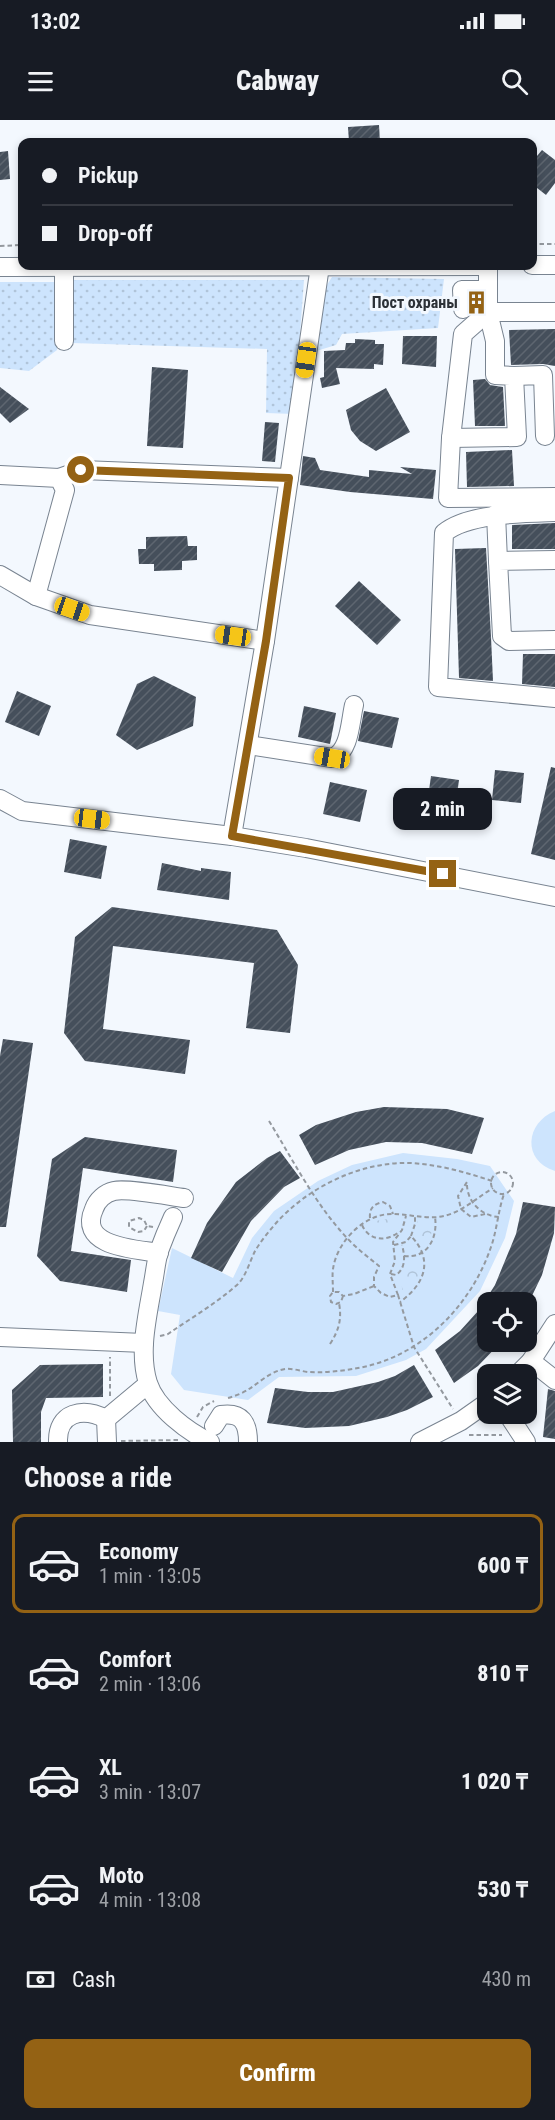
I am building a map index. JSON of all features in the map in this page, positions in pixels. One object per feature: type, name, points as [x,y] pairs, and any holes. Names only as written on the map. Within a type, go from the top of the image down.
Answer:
[{"type":"street","points":[[537,265],[555,265]]},
{"type":"street","points":[[0,267],[18,267]]},
{"type":"street","points":[[64,341],[73,270]]},
{"type":"street","points":[[232,836],[266,641],[319,270]]},
{"type":"street","points":[[454,438],[550,436],[543,375],[495,375],[495,341],[488,312],[486,270]]},
{"type":"street","points":[[463,309],[462,290],[488,290]]},
{"type":"street","points":[[488,312],[555,312]]},
{"type":"street","points":[[488,312],[470,341],[454,438],[448,498],[529,493],[555,497]]},
{"type":"street","points":[[514,376],[517,437]]},
{"type":"street","points":[[0,475],[59,478],[81,470],[289,478]]},
{"type":"street","points":[[36,596],[65,490],[59,478]]},
{"type":"street","points":[[555,512],[496,514],[457,526],[444,533],[438,687],[555,699]]},
{"type":"street","points":[[496,514],[502,636],[509,641],[555,640]]},
{"type":"street","points":[[498,561],[555,560]]},
{"type":"street","points":[[0,575],[36,596],[90,615],[266,641]]},
{"type":"street","points":[[248,745],[332,758],[339,755],[345,747],[354,705]]},
{"type":"street","points":[[0,799],[22,811],[232,836],[306,848],[555,897]]},
{"type":"street","points":[[159,1253],[111,1245],[101,1240],[92,1227],[91,1216],[95,1205],[104,1195],[116,1190],[184,1198]]},
{"type":"street","points":[[171,1223],[159,1253],[145,1340],[148,1384],[164,1407],[195,1436],[221,1415],[229,1414],[239,1417],[246,1426],[248,1442]]},
{"type":"street","points":[[527,1364],[555,1324]]},
{"type":"street","points":[[0,1337],[110,1342],[145,1340]]},
{"type":"street","points":[[537,1373],[555,1380]]},
{"type":"street","points":[[106,1419],[148,1384]]},
{"type":"street","points":[[58,1442],[58,1432],[64,1420],[74,1414],[83,1412],[106,1419]]},
{"type":"street","points":[[426,1440],[464,1428],[477,1414]]},
{"type":"street","points":[[106,1419],[107,1442]]},
{"type":"street","points":[[514,1424],[526,1442]]},
{"type":"path","points":[[537,244],[555,244]]},
{"type":"path","points":[[0,246],[18,246]]},
{"type":"path","points":[[269,1121],[313,1193],[347,1238],[379,1266],[374,1277],[374,1286],[381,1293],[390,1297],[398,1295]]},
{"type":"path","points":[[145,1340],[168,1334],[241,1282],[255,1251],[271,1229],[293,1207],[321,1186],[367,1169],[410,1163],[459,1170],[492,1181]]},
{"type":"path","points":[[501,1172],[508,1173],[513,1185],[510,1191],[504,1194],[497,1193],[492,1181],[495,1175],[501,1172]]},
{"type":"path","points":[[485,1214],[472,1201],[467,1182],[458,1196],[461,1209],[471,1217],[485,1214],[499,1217]]},
{"type":"path","points":[[339,1303],[331,1302],[330,1296],[333,1292],[333,1268],[336,1258],[347,1238],[370,1218],[393,1214],[443,1216],[461,1209],[493,1188]]},
{"type":"path","points":[[228,1399],[285,1369],[311,1372],[360,1368],[399,1355],[414,1347],[463,1302],[482,1270],[496,1232],[504,1194]]},
{"type":"path","points":[[370,1218],[372,1207],[383,1202],[390,1206],[393,1214]]},
{"type":"path","points":[[406,1215],[402,1230],[393,1242],[394,1261],[390,1274],[414,1347],[464,1428],[505,1435]]},
{"type":"path","points":[[394,1245],[402,1245],[411,1236],[415,1216]]},
{"type":"path","points":[[404,1256],[409,1257],[428,1249],[435,1235],[435,1217]]},
{"type":"path","points":[[139,1218],[144,1220],[147,1226],[144,1231],[138,1232],[129,1227],[129,1221],[139,1218]]},
{"type":"path","points":[[147,1226],[171,1223]]},
{"type":"path","points":[[362,1225],[370,1234],[383,1240],[402,1230]]},
{"type":"path","points":[[400,1302],[415,1290],[421,1280],[424,1263],[422,1253],[411,1236]]},
{"type":"path","points":[[390,1274],[396,1275],[400,1272],[404,1256],[402,1245]]},
{"type":"path","points":[[343,1296],[374,1286]]},
{"type":"path","points":[[333,1292],[339,1292],[343,1296]]},
{"type":"path","points":[[330,1344],[338,1330],[339,1303],[343,1296]]},
{"type":"path","points":[[110,1342],[110,1396],[118,1390]]},
{"type":"path","points":[[107,1442],[195,1436],[198,1415],[203,1407],[208,1402],[217,1401]]},
{"type":"green space","points":[[332,277],[444,279],[438,328],[342,334],[336,345],[313,352],[320,296]]},
{"type":"green space","points":[[73,280],[304,280],[294,414],[266,413],[267,349],[72,343]]},
{"type":"green space","points":[[0,282],[60,282],[57,350],[29,371],[0,368]]},
{"type":"green space","points":[[555,1111],[555,1171],[544,1166],[537,1159],[531,1142],[538,1124]]},
{"type":"green space","points":[[403,1153],[457,1159],[490,1166],[514,1201],[505,1238],[480,1291],[426,1349],[406,1360],[356,1376],[279,1377],[248,1400],[184,1390],[171,1374],[180,1315],[158,1311],[172,1248],[233,1278],[252,1238],[274,1211],[318,1181],[352,1165]]},
{"type":"green space","points":[[394,1218],[403,1220],[392,1233],[382,1234],[366,1225],[375,1221]]},
{"type":"green space","points":[[418,1220],[432,1220],[431,1235],[424,1247],[414,1234]]},
{"type":"green space","points":[[420,1256],[418,1277],[403,1293],[400,1277],[407,1270],[409,1258]]},
{"type":"building","points":[[379,125],[380,138],[349,138],[348,127]]},
{"type":"building","points":[[542,150],[555,160],[555,183],[546,195],[537,188],[537,156]]},
{"type":"building","points":[[8,151],[10,179],[0,180],[0,152]]},
{"type":"building","points":[[555,329],[555,366],[511,365],[509,330]]},
{"type":"building","points":[[403,336],[437,336],[436,367],[402,364]]},
{"type":"building","points":[[355,339],[375,340],[375,344],[384,344],[383,365],[374,364],[374,369],[336,368],[340,384],[322,388],[320,378],[324,377],[324,351],[345,350],[346,343],[355,343]]},
{"type":"building","points":[[152,367],[188,370],[183,448],[147,446]]},
{"type":"building","points":[[485,379],[490,385],[503,387],[505,426],[475,426],[473,380]]},
{"type":"building","points":[[0,387],[29,409],[10,423],[0,413]]},
{"type":"building","points":[[386,388],[410,432],[376,451],[360,441],[351,430],[346,410]]},
{"type":"building","points":[[265,422],[279,423],[275,462],[262,461]]},
{"type":"building","points":[[512,450],[514,486],[467,487],[466,452]]},
{"type":"building","points":[[303,456],[315,458],[320,470],[369,477],[369,470],[412,474],[400,467],[436,470],[433,499],[300,485]]},
{"type":"building","points":[[555,523],[555,549],[512,549],[512,525]]},
{"type":"building","points":[[187,536],[188,546],[197,546],[197,560],[182,561],[182,570],[154,571],[154,564],[139,564],[138,549],[146,549],[146,537]]},
{"type":"building","points":[[486,548],[493,681],[459,678],[455,549]]},
{"type":"building","points":[[359,581],[401,620],[377,645],[335,606]]},
{"type":"building","points":[[523,654],[555,654],[555,687],[522,684]]},
{"type":"building","points":[[154,676],[196,697],[193,726],[137,750],[116,735],[137,684]]},
{"type":"building","points":[[17,691],[51,706],[39,736],[5,722]]},
{"type":"building","points":[[304,706],[336,713],[330,744],[298,737]]},
{"type":"building","points":[[364,711],[399,718],[392,748],[358,741]]},
{"type":"building","points":[[551,767],[555,768],[555,860],[531,854]]},
{"type":"building","points":[[495,770],[524,773],[521,803],[492,800]]},
{"type":"building","points":[[431,776],[459,780],[455,809],[427,805]]},
{"type":"building","points":[[330,782],[367,790],[360,822],[323,814]]},
{"type":"building","points":[[70,839],[107,846],[101,879],[64,872]]},
{"type":"building","points":[[162,863],[201,871],[201,868],[231,872],[229,900],[157,890]]},
{"type":"building","points":[[112,907],[277,930],[298,965],[290,1033],[246,1028],[254,963],[113,946],[103,1029],[190,1040],[185,1074],[85,1061],[64,1033],[75,937]]},
{"type":"building","points":[[3,1039],[33,1043],[6,1227],[0,1227],[0,1056]]},
{"type":"building","points":[[384,1107],[447,1109],[484,1118],[472,1154],[422,1143],[386,1142],[349,1150],[315,1165],[299,1135],[316,1125],[356,1112]]},
{"type":"building","points":[[85,1137],[177,1150],[173,1182],[83,1168],[71,1251],[131,1260],[127,1292],[60,1281],[37,1256],[52,1159]]},
{"type":"building","points":[[280,1151],[300,1178],[284,1187],[251,1221],[222,1272],[191,1258],[207,1223],[236,1182]]},
{"type":"building","points":[[523,1202],[555,1207],[554,1233],[542,1275],[534,1292],[491,1292],[495,1285],[516,1234]]},
{"type":"building","points":[[477,1312],[477,1352],[491,1352],[480,1364],[477,1364],[477,1367],[454,1383],[435,1350],[460,1331]]},
{"type":"building","points":[[103,1364],[103,1397],[46,1398],[41,1412],[41,1442],[13,1442],[12,1390],[40,1365]]},
{"type":"building","points":[[414,1365],[433,1397],[407,1410],[349,1426],[305,1428],[267,1423],[275,1388],[333,1392],[378,1382],[395,1376]]},
{"type":"building","points":[[548,1389],[555,1391],[555,1439],[543,1437]]},
{"type":"place","name":"Пост охраны","points":[[476,302]]},
{"type":"route","points":[[81,470],[289,478],[266,641],[232,836],[443,874]]}]
